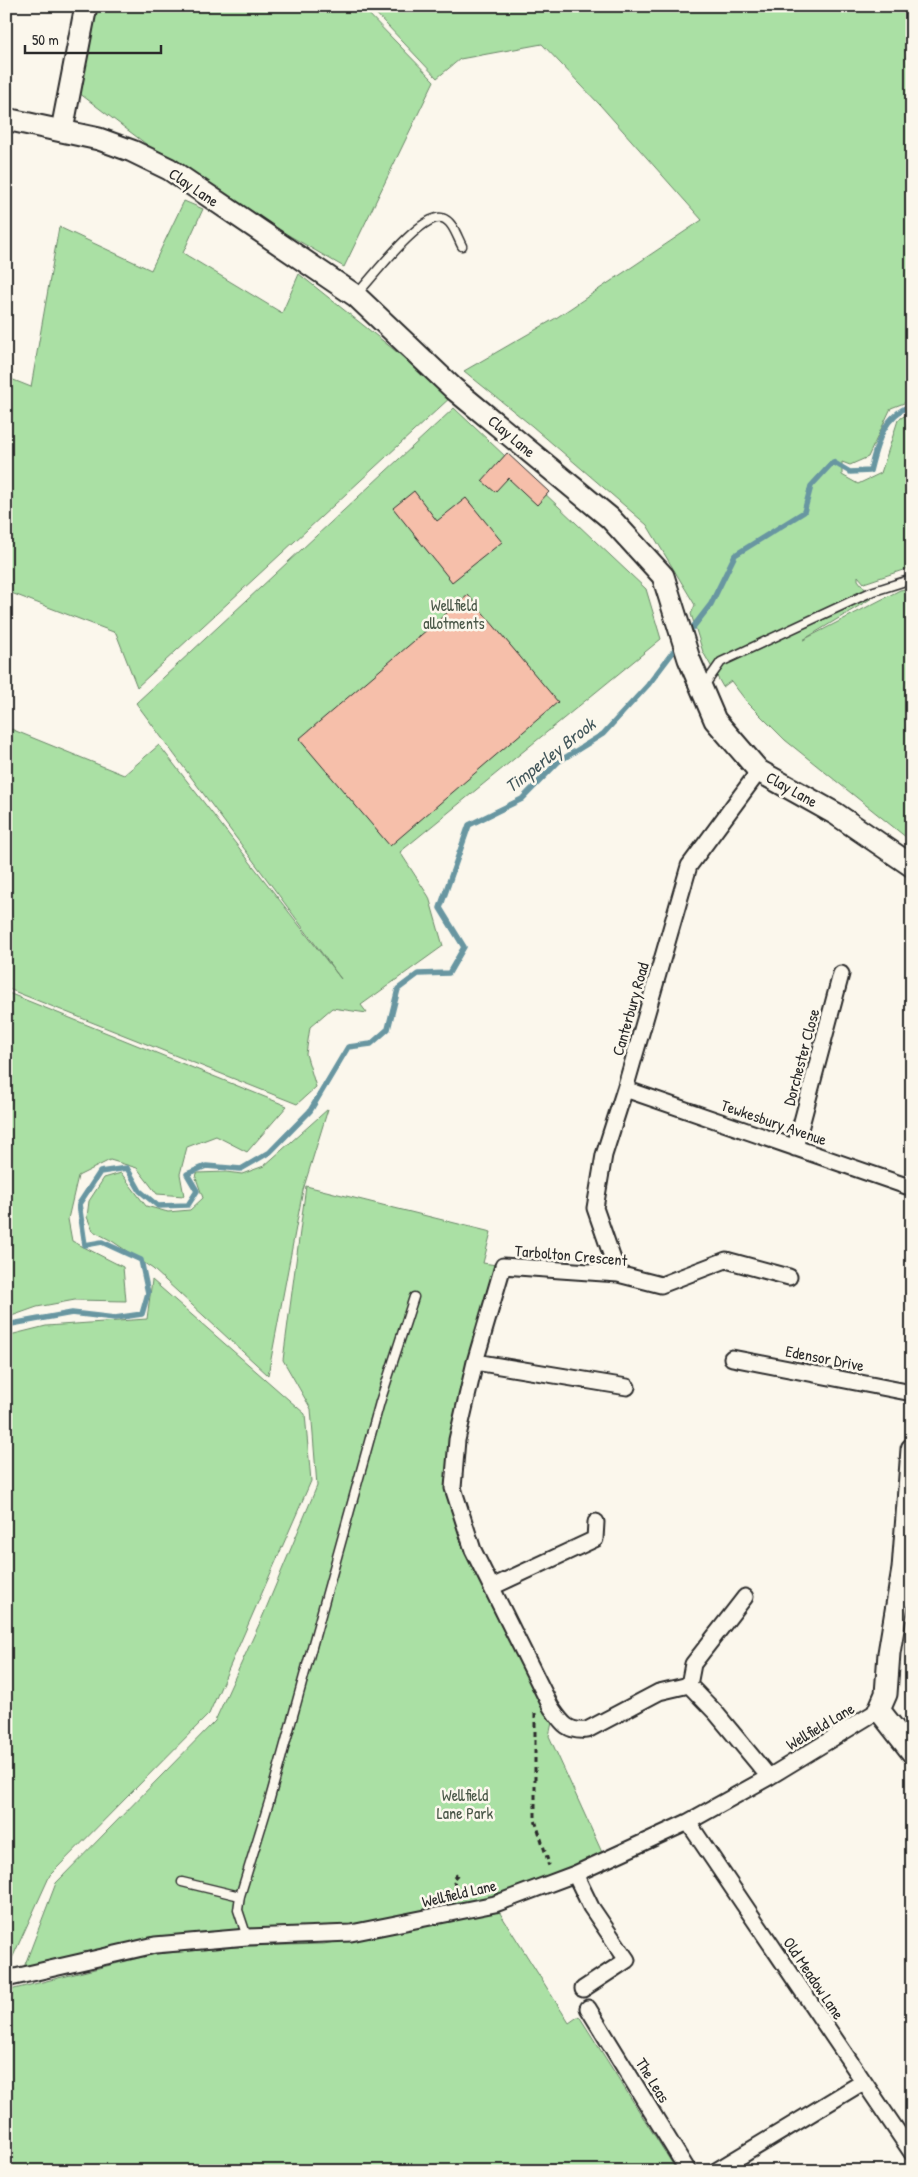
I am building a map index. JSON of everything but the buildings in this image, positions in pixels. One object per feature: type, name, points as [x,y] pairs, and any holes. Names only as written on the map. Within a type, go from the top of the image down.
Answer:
[{"type":"street","points":[[62,130],[86,6]]},
{"type":"street","name":"Clay Lane","points":[[6,119],[99,139],[124,148],[169,169],[356,296],[454,389],[610,518],[663,576],[689,659],[715,720],[760,771],[836,814],[912,866]]},
{"type":"street","name":"Canterbury Road","points":[[618,1274],[595,1208],[604,1155],[626,1089],[689,866],[760,771]]},
{"type":"street","name":"Dorchester Close","points":[[795,1148],[841,974]]},
{"type":"street","name":"Tewkesbury Avenue","points":[[626,1089],[912,1188]]},
{"type":"street","name":"Tarbolton Crescent","points":[[689,1684],[659,1692],[587,1730],[576,1731],[562,1724],[473,1550],[453,1488],[458,1440],[475,1362],[503,1266],[618,1274],[661,1285],[726,1260],[789,1277]]},
{"type":"street","name":"Edensor Drive","points":[[732,1358],[912,1393]]},
{"type":"street","points":[[475,1362],[627,1387]]},
{"type":"street","points":[[912,1449],[903,1569],[889,1653],[886,1694],[879,1710],[912,1752]]},
{"type":"street","points":[[492,1587],[595,1539],[596,1522]]},
{"type":"street","points":[[745,1597],[693,1664],[689,1684],[716,1713],[769,1777]]},
{"type":"street","name":"Wellfield Lane","points":[[6,1979],[155,1945],[247,1937],[352,1934],[495,1904],[574,1874],[688,1822],[769,1777],[879,1710]]},
{"type":"street","name":"Old Meadow Lane","points":[[688,1822],[912,2153]]},
{"type":"street","points":[[574,1874],[592,1907],[628,1960],[583,1989]]},
{"type":"street","name":"The Leas","points":[[588,2008],[688,2171]]},
{"type":"street","points":[[716,2171],[863,2082]]},
{"type":"lane","points":[[356,296],[413,232],[433,218],[444,218],[452,224],[462,246]]},
{"type":"lane","points":[[702,689],[721,662],[863,595],[912,578]]},
{"type":"lane","points":[[247,1937],[238,1910],[240,1896],[269,1802],[380,1402],[414,1297]]},
{"type":"lane","points":[[182,1882],[240,1896]]},
{"type":"path","points":[[540,1868],[549,1864],[535,1820],[535,1712],[543,1712],[552,1707]]},
{"type":"path","points":[[460,1872],[453,1879],[458,1898],[464,1896]]},
{"type":"green space","points":[[91,6],[361,6],[434,81],[344,267],[196,182],[79,93]]},
{"type":"green space","points":[[369,6],[912,6],[912,400],[891,408],[868,457],[850,465],[842,462],[842,475],[858,484],[881,473],[898,420],[912,411],[912,567],[864,583],[858,576],[858,580],[872,598],[803,640],[900,590],[912,588],[912,842],[785,740],[747,702],[731,681],[723,687],[703,652],[691,614],[695,605],[647,525],[532,426],[464,371],[556,318],[702,220],[600,105],[542,44],[460,59],[437,78]]},
{"type":"green space","points":[[184,201],[203,209],[183,253],[282,313],[299,274],[452,396],[137,687],[116,633],[6,591],[6,377],[31,387],[59,227],[151,270]]},
{"type":"green space","name":"Wellfield allotments","points":[[454,408],[646,589],[661,639],[400,852],[429,897],[443,946],[361,1005],[367,1013],[332,1008],[310,1027],[306,1054],[316,1087],[297,1104],[6,988],[6,727],[124,775],[159,745],[341,979],[136,703]]},
{"type":"green space","points":[[6,992],[287,1106],[247,1152],[216,1136],[187,1147],[180,1174],[184,1196],[157,1194],[137,1168],[110,1160],[78,1176],[68,1219],[72,1241],[123,1267],[126,1301],[75,1300],[37,1307],[6,1318]]},
{"type":"green space","points":[[328,1109],[303,1190],[268,1375],[153,1269],[112,1241],[93,1231],[87,1217],[89,1201],[104,1178],[121,1173],[146,1206],[168,1212],[190,1210],[203,1198],[196,1178],[197,1173],[226,1172],[242,1174],[264,1166]]},
{"type":"green space","name":"Wellfield Lane Park","points":[[306,1186],[491,1232],[483,1263],[503,1266],[453,1488],[553,1718],[549,1736],[605,1859],[495,1904],[351,1933],[155,1945],[21,1975],[56,1883],[215,1721],[262,1618],[317,1486],[311,1409],[283,1360]]},
{"type":"green space","points":[[152,1280],[305,1414],[311,1481],[209,1714],[50,1875],[10,1963],[6,1965],[6,1336],[46,1326],[147,1319]]},
{"type":"green space","points":[[498,1910],[569,2023],[579,2016],[677,2171],[6,2171],[6,1991],[155,1954],[249,1946],[324,1944]]},
{"type":"waterway","name":"Timperley Brook","points":[[687,635],[711,604],[735,555],[804,512],[811,486],[833,462],[850,472],[870,471],[875,450],[888,423],[894,416],[912,405]]},
{"type":"waterway","name":"Timperley Brook","points":[[6,1325],[72,1313],[115,1318],[142,1314],[148,1293],[141,1260],[102,1242],[85,1245],[79,1204],[100,1172],[127,1168],[140,1191],[158,1206],[188,1205],[197,1191],[187,1174],[206,1166],[241,1169],[270,1152],[310,1111],[348,1047],[371,1044],[388,1029],[398,989],[418,974],[449,973],[464,947],[440,908],[469,825],[522,799],[558,762],[603,734],[648,685],[679,644]]}]
